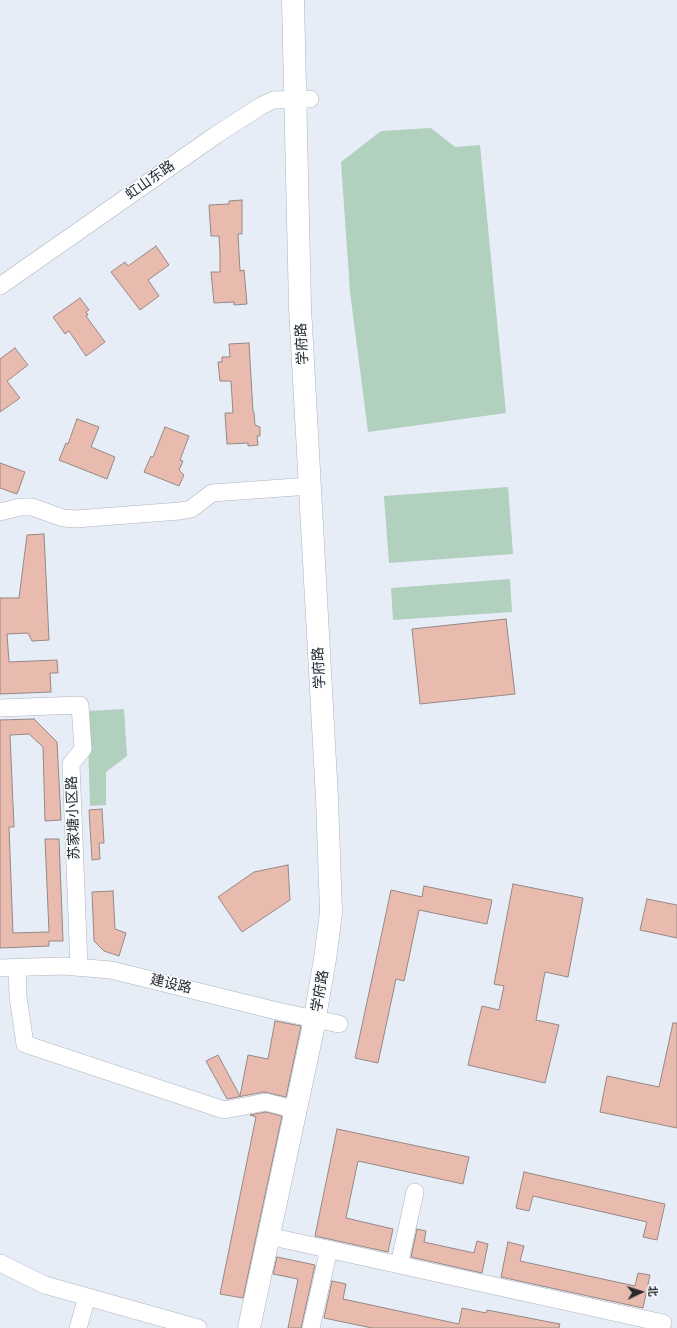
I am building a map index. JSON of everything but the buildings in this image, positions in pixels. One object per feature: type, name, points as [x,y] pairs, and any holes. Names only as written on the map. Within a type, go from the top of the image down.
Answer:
[{"type":"main road","name":"学府路","points":[[249,1328],[270,1236],[314,1025],[328,936],[331,887],[300,307],[303,99],[294,0]]},
{"type":"street","name":"虹山东路","points":[[0,286],[216,135],[261,106],[273,100],[303,99]]},
{"type":"street","points":[[0,512],[20,507],[32,507],[63,518],[75,520],[191,509],[212,493],[310,486]]},
{"type":"street","name":"苏家塘小区路","points":[[0,708],[80,705],[83,749],[71,764],[79,967]]},
{"type":"street","name":"建设路","points":[[0,978],[17,973],[79,967],[112,970],[277,1011],[314,1025]]},
{"type":"street","name":"建设路","points":[[0,968],[17,973],[85,978],[112,982],[338,1029]]},
{"type":"street","points":[[17,973],[18,997],[25,1044],[224,1110],[266,1102],[296,1110]]},
{"type":"street","points":[[399,1265],[415,1192]]},
{"type":"street","points":[[282,1239],[663,1323]]},
{"type":"street","points":[[311,1328],[329,1249]]},
{"type":"street","points":[[0,1263],[45,1285],[198,1328]]},
{"type":"street","points":[[78,1328],[87,1297]]},
{"type":"green space","points":[[431,128],[455,147],[480,145],[506,413],[368,432],[350,292],[341,162],[381,131]]},
{"type":"green space","points":[[508,487],[513,554],[389,563],[384,496]]},
{"type":"green space","points":[[510,579],[512,612],[393,620],[391,588]]},
{"type":"green space","points":[[124,709],[127,756],[106,772],[106,805],[90,806],[87,711]]}]
